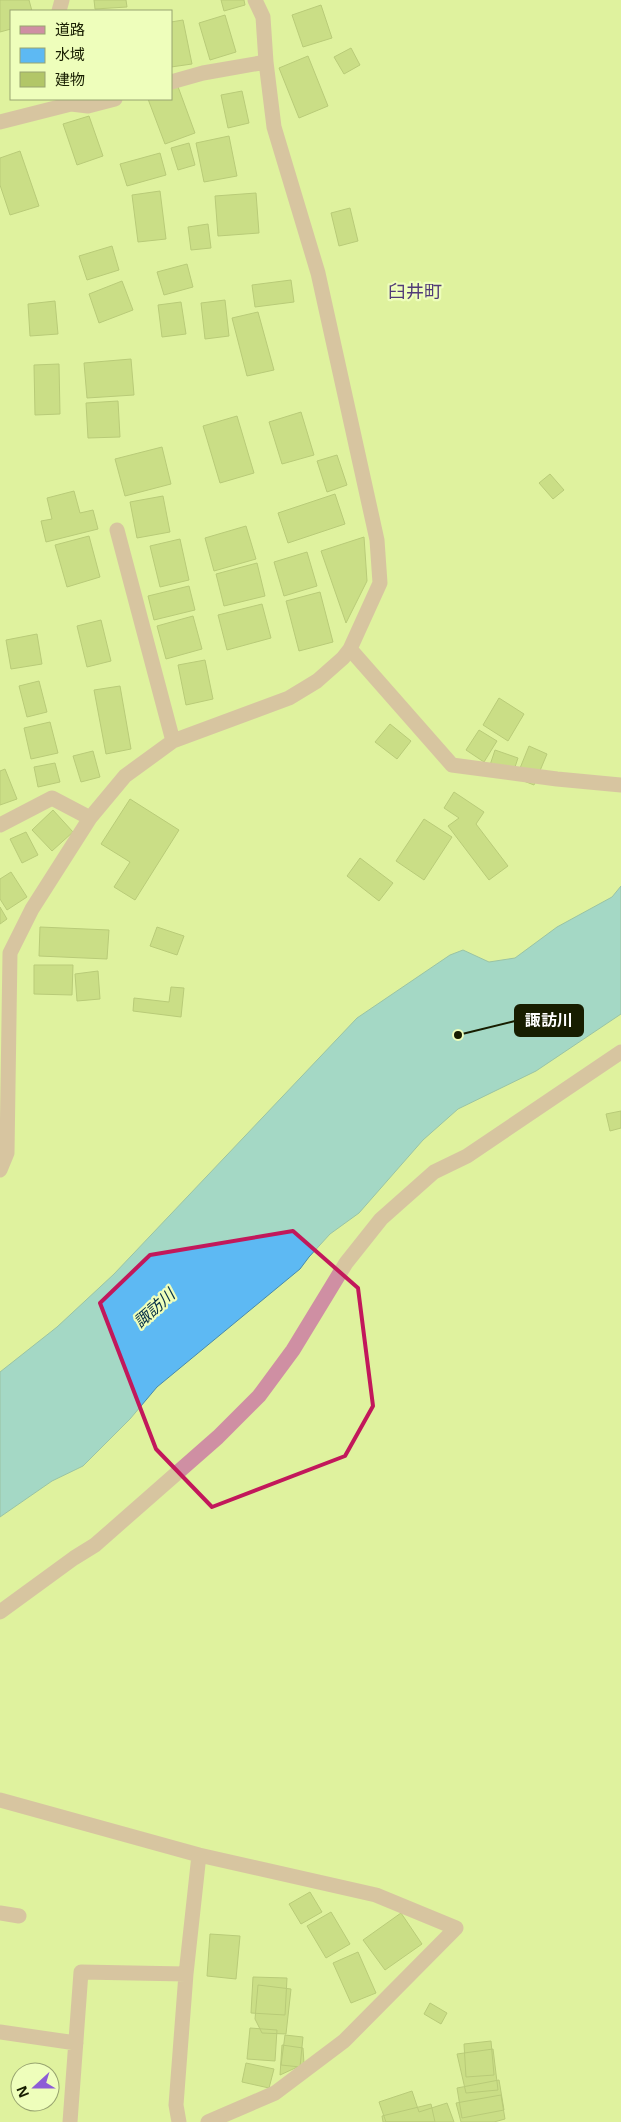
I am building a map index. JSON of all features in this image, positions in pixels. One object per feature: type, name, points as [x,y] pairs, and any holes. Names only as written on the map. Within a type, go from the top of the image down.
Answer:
[{"type":"street","points":[[0,1170],[7,1153],[5,952],[90,818],[125,776],[174,741],[289,698],[317,680],[344,658],[380,583],[378,540],[318,273],[274,127],[263,17],[255,0]]},
{"type":"street","points":[[172,82],[203,73],[266,62]]},
{"type":"street","points":[[0,122],[70,102],[88,106],[110,100]]},
{"type":"street","points":[[117,530],[174,741]]},
{"type":"street","points":[[350,648],[452,765],[621,785]]},
{"type":"street","points":[[0,825],[52,798],[90,818]]},
{"type":"street","points":[[0,1612],[95,1545],[218,1437],[259,1396],[293,1350],[346,1263],[381,1219],[434,1172],[467,1156],[621,1052]]},
{"type":"street","points":[[0,1800],[199,1855],[376,1896],[456,1928],[344,2041],[275,2093],[208,2122]]},
{"type":"street","points":[[179,2122],[176,2105],[186,1974],[199,1855]]},
{"type":"street","points":[[0,1913],[19,1916]]},
{"type":"street","points":[[70,2122],[81,1972],[186,1974]]},
{"type":"street","points":[[0,2032],[76,2043]]},
{"type":"highlighted area","points":[[293,1231],[358,1288],[373,1406],[345,1456],[212,1507],[156,1449],[100,1303],[150,1255]]},
{"type":"water","points":[[621,886],[621,1014],[536,1071],[458,1109],[423,1140],[359,1213],[330,1234],[300,1269],[157,1387],[130,1419],[83,1466],[52,1481],[0,1517],[0,1372],[57,1327],[114,1274],[357,1018],[450,955],[463,950],[489,962],[515,958],[557,927],[612,897]]},
{"type":"building","points":[[0,0],[29,0],[32,10],[10,10],[10,29],[0,32]]},
{"type":"building","points":[[94,0],[126,0],[127,7],[95,9]]},
{"type":"building","points":[[221,0],[244,0],[245,5],[224,11]]},
{"type":"building","points":[[321,5],[332,38],[303,47],[292,15]]},
{"type":"building","points":[[225,15],[236,52],[210,60],[199,23]]},
{"type":"building","points":[[183,20],[192,64],[172,67],[172,22]]},
{"type":"building","points":[[351,48],[360,65],[344,74],[334,57]]},
{"type":"building","points":[[308,56],[328,106],[299,118],[279,68]]},
{"type":"building","points":[[177,84],[195,133],[165,144],[148,100],[172,100],[172,86]]},
{"type":"building","points":[[242,91],[249,123],[228,128],[221,95]]},
{"type":"building","points":[[89,116],[103,156],[77,165],[63,124]]},
{"type":"building","points":[[229,136],[237,176],[204,182],[196,143]]},
{"type":"building","points":[[189,143],[195,165],[178,170],[171,148]]},
{"type":"building","points":[[20,151],[39,206],[10,215],[0,185],[0,158]]},
{"type":"building","points":[[160,153],[166,175],[127,186],[120,164]]},
{"type":"building","points":[[160,191],[166,239],[138,242],[132,195]]},
{"type":"building","points":[[256,193],[259,233],[218,236],[215,196]]},
{"type":"building","points":[[350,208],[358,241],[339,246],[331,213]]},
{"type":"building","points":[[208,224],[211,248],[191,250],[188,227]]},
{"type":"building","points":[[112,246],[119,270],[87,280],[79,256]]},
{"type":"building","points":[[187,264],[193,287],[164,295],[157,272]]},
{"type":"building","points":[[291,280],[294,302],[255,307],[252,285]]},
{"type":"building","points":[[122,281],[133,310],[99,323],[89,294]]},
{"type":"building","points":[[225,300],[229,336],[205,339],[201,303]]},
{"type":"building","points":[[55,301],[58,334],[30,336],[28,304]]},
{"type":"building","points":[[181,302],[186,334],[162,337],[158,305]]},
{"type":"building","points":[[258,312],[274,370],[247,376],[232,318]]},
{"type":"building","points":[[131,359],[134,395],[87,398],[84,363]]},
{"type":"building","points":[[59,364],[60,414],[35,415],[34,365]]},
{"type":"building","points":[[118,401],[120,437],[88,438],[86,403]]},
{"type":"building","points":[[301,412],[314,455],[282,464],[269,422]]},
{"type":"building","points":[[237,416],[254,473],[220,483],[203,426]]},
{"type":"building","points":[[162,447],[171,484],[125,496],[115,459]]},
{"type":"building","points":[[337,455],[347,485],[327,492],[317,461]]},
{"type":"building","points":[[550,474],[564,490],[553,499],[539,483]]},
{"type":"building","points":[[74,491],[80,513],[93,510],[98,529],[46,542],[41,521],[52,519],[47,498]]},
{"type":"building","points":[[335,494],[345,524],[288,543],[278,513]]},
{"type":"building","points":[[163,496],[170,532],[137,538],[130,502]]},
{"type":"building","points":[[246,526],[256,559],[214,571],[205,538]]},
{"type":"building","points":[[89,536],[100,577],[67,587],[55,545]]},
{"type":"building","points":[[364,537],[367,581],[346,623],[321,551]]},
{"type":"building","points":[[180,539],[189,580],[160,587],[150,546]]},
{"type":"building","points":[[307,552],[317,586],[284,596],[274,562]]},
{"type":"building","points":[[257,563],[265,596],[224,606],[216,574]]},
{"type":"building","points":[[189,586],[195,610],[154,620],[148,596]]},
{"type":"building","points":[[320,592],[333,642],[299,651],[286,601]]},
{"type":"building","points":[[262,604],[271,638],[227,650],[218,615]]},
{"type":"building","points":[[193,616],[202,649],[166,659],[157,626]]},
{"type":"building","points":[[101,620],[111,661],[87,667],[77,626]]},
{"type":"building","points":[[37,634],[42,664],[11,669],[6,640]]},
{"type":"building","points":[[205,660],[213,699],[186,705],[178,665]]},
{"type":"building","points":[[39,681],[47,712],[27,717],[19,686]]},
{"type":"building","points":[[120,686],[131,749],[106,754],[94,690]]},
{"type":"building","points":[[499,698],[524,714],[508,741],[483,725]]},
{"type":"building","points":[[50,722],[58,753],[31,759],[24,728]]},
{"type":"building","points":[[390,724],[411,741],[397,759],[375,742]]},
{"type":"building","points":[[479,730],[497,741],[484,762],[466,750]]},
{"type":"building","points":[[529,746],[547,754],[534,785],[516,778]]},
{"type":"building","points":[[495,750],[518,758],[511,779],[488,771]]},
{"type":"building","points":[[93,751],[100,777],[81,782],[73,756]]},
{"type":"building","points":[[55,763],[60,782],[38,787],[34,767]]},
{"type":"building","points":[[5,769],[17,799],[0,805],[0,771]]},
{"type":"building","points":[[454,792],[484,812],[476,824],[508,866],[489,880],[448,826],[459,818],[444,808]]},
{"type":"building","points":[[130,799],[179,830],[135,900],[114,887],[130,862],[101,844]]},
{"type":"building","points":[[53,810],[73,832],[52,851],[32,830]]},
{"type":"building","points":[[424,819],[452,837],[424,880],[396,861]]},
{"type":"building","points":[[26,832],[38,855],[22,863],[10,839]]},
{"type":"building","points":[[360,858],[393,883],[379,901],[347,876]]},
{"type":"building","points":[[11,872],[27,897],[7,910],[0,899],[0,879]]},
{"type":"building","points":[[0,907],[7,919],[0,924]]},
{"type":"building","points":[[40,927],[109,930],[107,959],[39,956]]},
{"type":"building","points":[[157,927],[184,936],[177,955],[150,946]]},
{"type":"building","points":[[34,965],[73,965],[72,995],[34,994]]},
{"type":"building","points":[[98,971],[100,999],[77,1001],[75,974]]},
{"type":"building","points":[[171,987],[184,988],[181,1017],[133,1011],[134,998],[169,1002]]},
{"type":"building","points":[[621,1111],[621,1128],[610,1131],[606,1114]]},
{"type":"building","points":[[310,1892],[322,1912],[301,1924],[289,1904]]},
{"type":"building","points":[[331,1912],[350,1944],[326,1958],[307,1926]]},
{"type":"building","points":[[401,1913],[422,1944],[385,1970],[363,1940]]},
{"type":"building","points":[[210,1934],[240,1936],[236,1979],[207,1976]]},
{"type":"building","points":[[358,1952],[376,1993],[351,2003],[333,1963]]},
{"type":"building","points":[[253,1977],[287,1978],[285,2015],[251,2013]]},
{"type":"building","points":[[258,1985],[291,1989],[286,2034],[262,2033],[255,2019]]},
{"type":"building","points":[[430,2003],[447,2013],[441,2024],[424,2014]]},
{"type":"building","points":[[250,2028],[277,2030],[275,2061],[247,2059]]},
{"type":"building","points":[[285,2035],[303,2037],[300,2067],[281,2065]]},
{"type":"building","points":[[491,2041],[494,2075],[466,2077],[464,2044]]},
{"type":"building","points":[[282,2045],[303,2048],[304,2064],[280,2075]]},
{"type":"building","points":[[493,2049],[498,2090],[466,2093],[457,2054]]},
{"type":"building","points":[[246,2063],[274,2069],[269,2088],[242,2082]]},
{"type":"building","points":[[499,2080],[504,2110],[462,2118],[457,2088]]},
{"type":"building","points":[[412,2091],[419,2112],[447,2103],[454,2122],[386,2122],[379,2102]]},
{"type":"building","points":[[501,2095],[505,2119],[494,2122],[461,2122],[456,2103]]},
{"type":"building","points":[[431,2104],[435,2122],[383,2122],[382,2116]]},
{"type":"place","name":"諏訪川","points":[[458,1035]]},
{"type":"district","name":"臼井町","points":[[415,292]]}]
